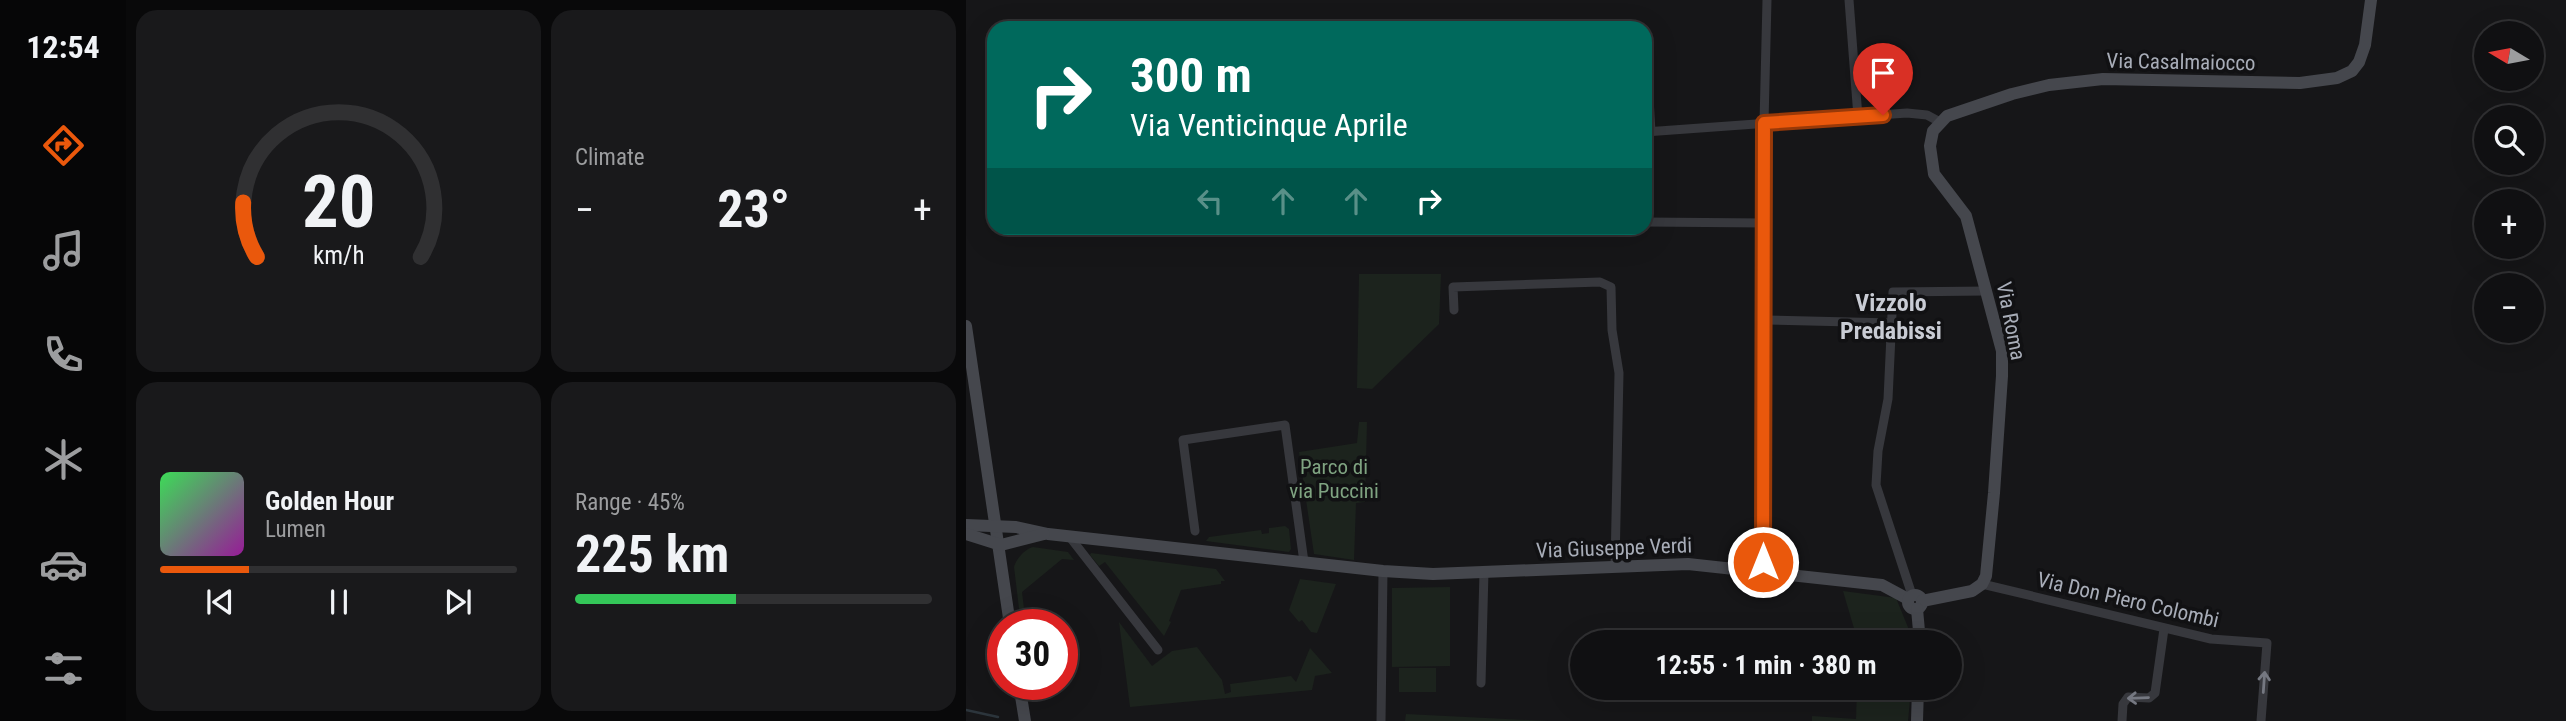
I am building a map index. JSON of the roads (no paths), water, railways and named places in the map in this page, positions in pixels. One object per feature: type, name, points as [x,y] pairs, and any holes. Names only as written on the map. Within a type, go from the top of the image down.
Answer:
[{"type":"street","points":[[1763,571],[1764,123],[1767,0]]},
{"type":"street","points":[[1849,0],[1858,117]]},
{"type":"street","name":"Via Casalmaiocco","points":[[1940,122],[1955,113],[2025,90],[2104,79],[2300,83],[2337,78],[2352,71],[2359,62],[2365,45],[2371,0]]},
{"type":"street","points":[[1652,132],[1920,114],[1940,122]]},
{"type":"street","name":"Via Roma","points":[[1940,122],[1933,131],[1930,146],[1934,174],[1966,216],[2000,339],[2003,372],[1992,524],[1987,573],[1982,584]]},
{"type":"street","points":[[1652,222],[1765,223]]},
{"type":"street","points":[[1454,310],[1453,287],[1600,282],[1611,287],[1612,330],[1619,373],[1615,566]]},
{"type":"street","points":[[1919,630],[1915,601],[1876,485],[1878,451],[1888,399],[1893,292],[1987,291]]},
{"type":"street","points":[[1765,320],[1892,323]]},
{"type":"street","points":[[966,326],[1008,609]]},
{"type":"street","points":[[1195,531],[1183,440],[1285,425],[1304,562]]},
{"type":"street","points":[[966,525],[1023,528],[1048,534]]},
{"type":"street","points":[[966,534],[998,545],[1048,534]]},
{"type":"street","name":"Via Giuseppe Verdi","points":[[1048,534],[1383,571],[1433,574],[1694,564],[1882,585],[1915,601]]},
{"type":"street","points":[[1069,536],[1158,650]]},
{"type":"street","points":[[1381,721],[1383,571]]},
{"type":"street","points":[[1481,683],[1484,572]]},
{"type":"street","points":[[1915,601],[1969,592],[1982,584]]},
{"type":"street","name":"Via Don Piero Colombi","points":[[1982,584],[2211,639],[2267,643],[2261,721]]},
{"type":"street","points":[[2122,721],[2123,704],[2128,697],[2154,697],[2164,629]]},
{"type":"street","points":[[1022,700],[1025,721]]},
{"type":"street","points":[[1917,721],[1918,700]]},
{"type":"waterway","points":[[966,710],[998,717]]},
{"type":"district","name":"Vizzolo Predabissi","points":[[1891,317]]},
{"type":"park label","name":"Parco di via Puccini","points":[[1334,479]]}]
